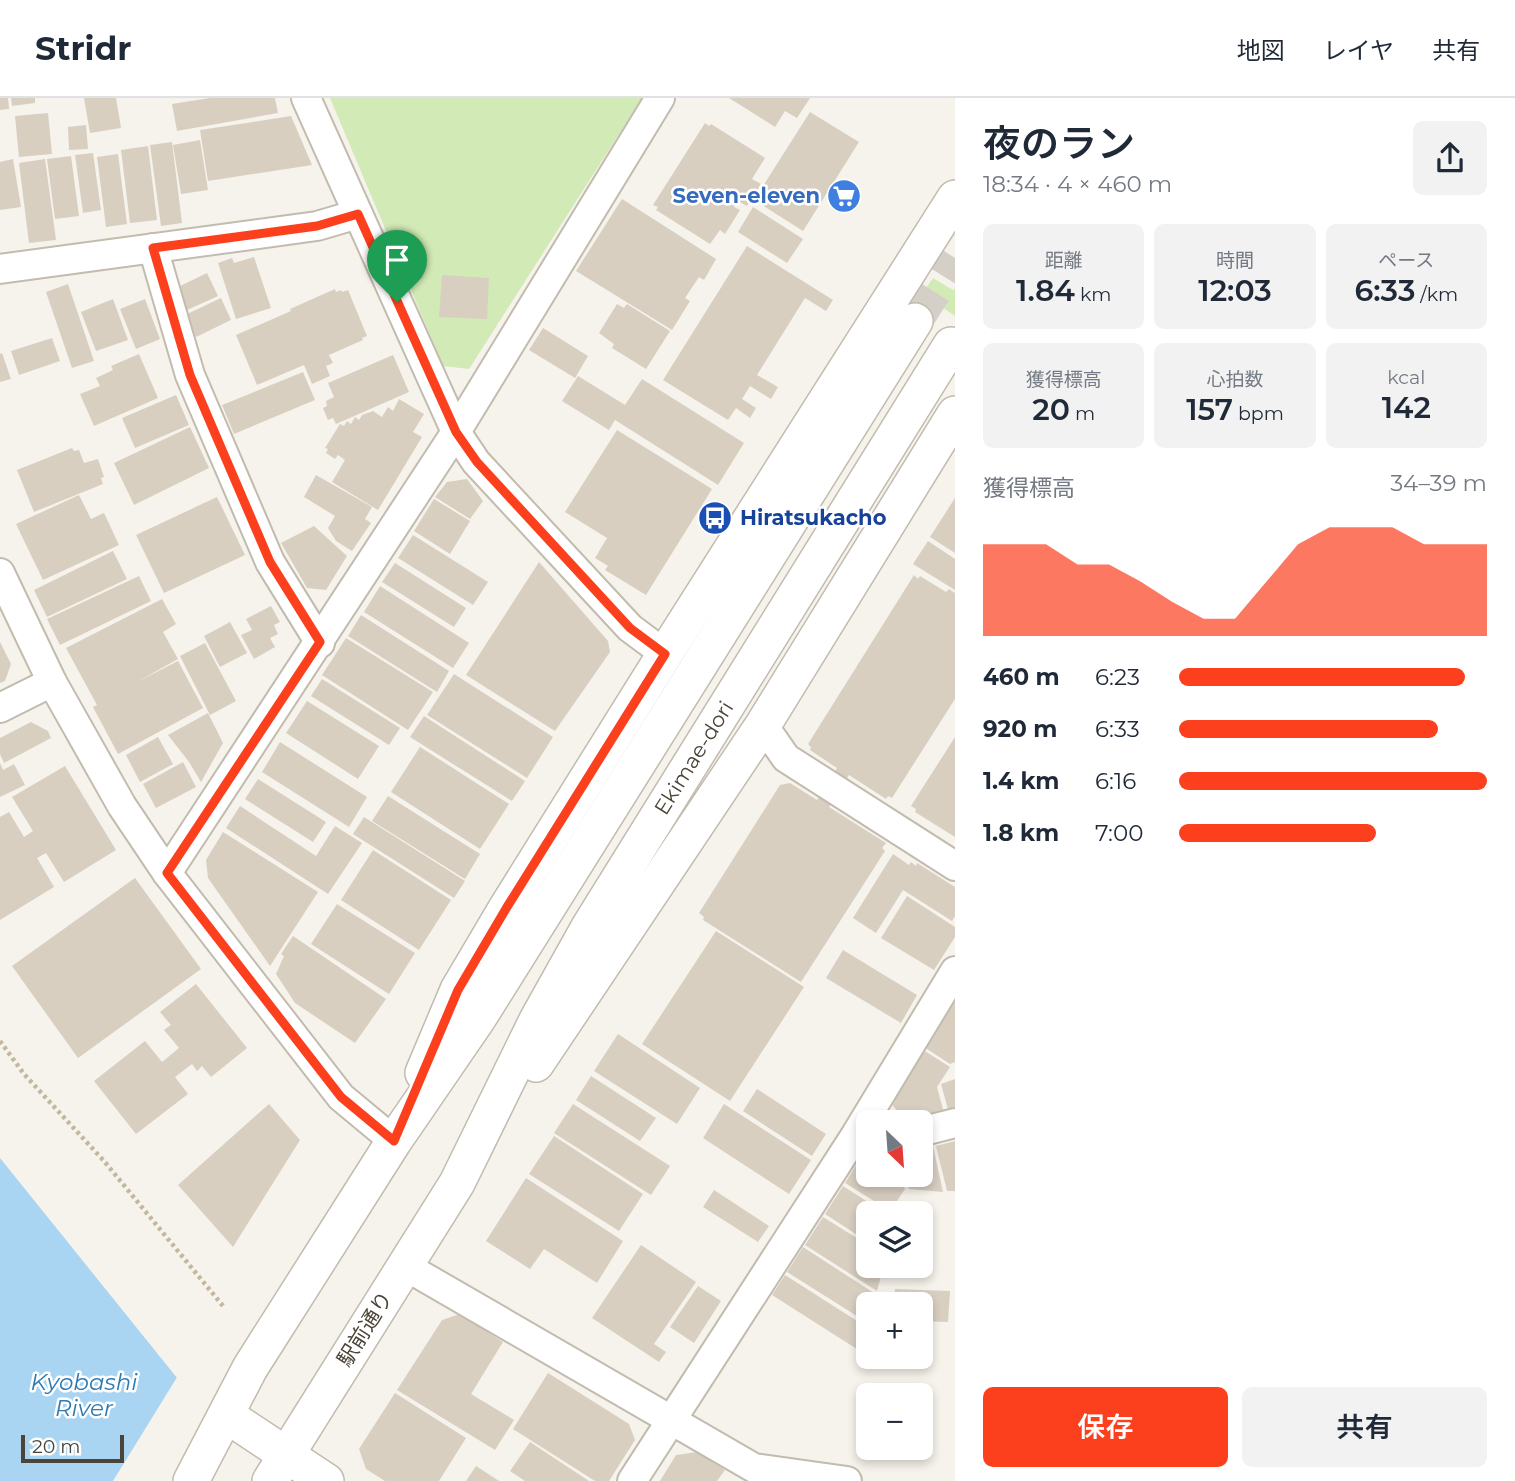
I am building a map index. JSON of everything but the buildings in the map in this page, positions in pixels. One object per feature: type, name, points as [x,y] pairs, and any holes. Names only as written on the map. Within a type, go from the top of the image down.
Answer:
[{"type":"street","points":[[306,98],[456,432],[477,462],[630,628],[665,654]]},
{"type":"street","points":[[167,873],[456,432],[660,98]]},
{"type":"street","points":[[394,1141],[458,990],[507,907],[955,198]]},
{"type":"street","points":[[0,269],[317,226],[358,214]]},
{"type":"street","points":[[153,248],[190,375],[270,562],[320,642]]},
{"type":"street","points":[[191,1481],[250,1368],[394,1141],[479,1017],[915,321]]},
{"type":"street","name":"Ekimae-dori","points":[[457,1183],[537,1020],[589,927],[951,345]]},
{"type":"street","points":[[457,1183],[762,725],[955,414]]},
{"type":"street","points":[[0,573],[52,682],[122,806],[167,873],[341,1097],[394,1141]]},
{"type":"street","points":[[0,708],[52,682]]},
{"type":"street","points":[[762,725],[786,758],[955,866]]},
{"type":"street","points":[[877,1110],[955,971]]},
{"type":"street","points":[[933,1129],[955,1123]]},
{"type":"street","points":[[632,1481],[856,1145]]},
{"type":"street","name":"駅前通り","points":[[276,1471],[457,1183]]},
{"type":"street","points":[[405,1266],[754,1468],[847,1481]]},
{"type":"street","points":[[226,1415],[276,1471],[326,1481]]},
{"type":"path","points":[[0,1041],[24,1074],[104,1161],[223,1307]]},
{"type":"green space","points":[[330,98],[642,98],[469,369],[443,366]]},
{"type":"green space","points":[[933,278],[953,290],[955,288],[955,316],[922,294]]},
{"type":"water","name":"Kyobashi River","points":[[0,1158],[260,1481],[0,1481]]},
{"type":"pier","points":[[179,1374],[245,1456],[263,1481],[113,1481]]},
{"type":"tunnel","points":[[915,321],[955,258]]},
{"type":"place","name":"Seven-eleven","points":[[844,196]]},
{"type":"place","name":"Hiratsukacho","points":[[715,518]]},
{"type":"route","points":[[358,214],[397,302],[456,432],[477,462],[630,628],[665,654],[458,990],[394,1141],[341,1097],[167,873],[320,642],[270,562],[190,375],[153,248],[317,226],[358,214]]}]
